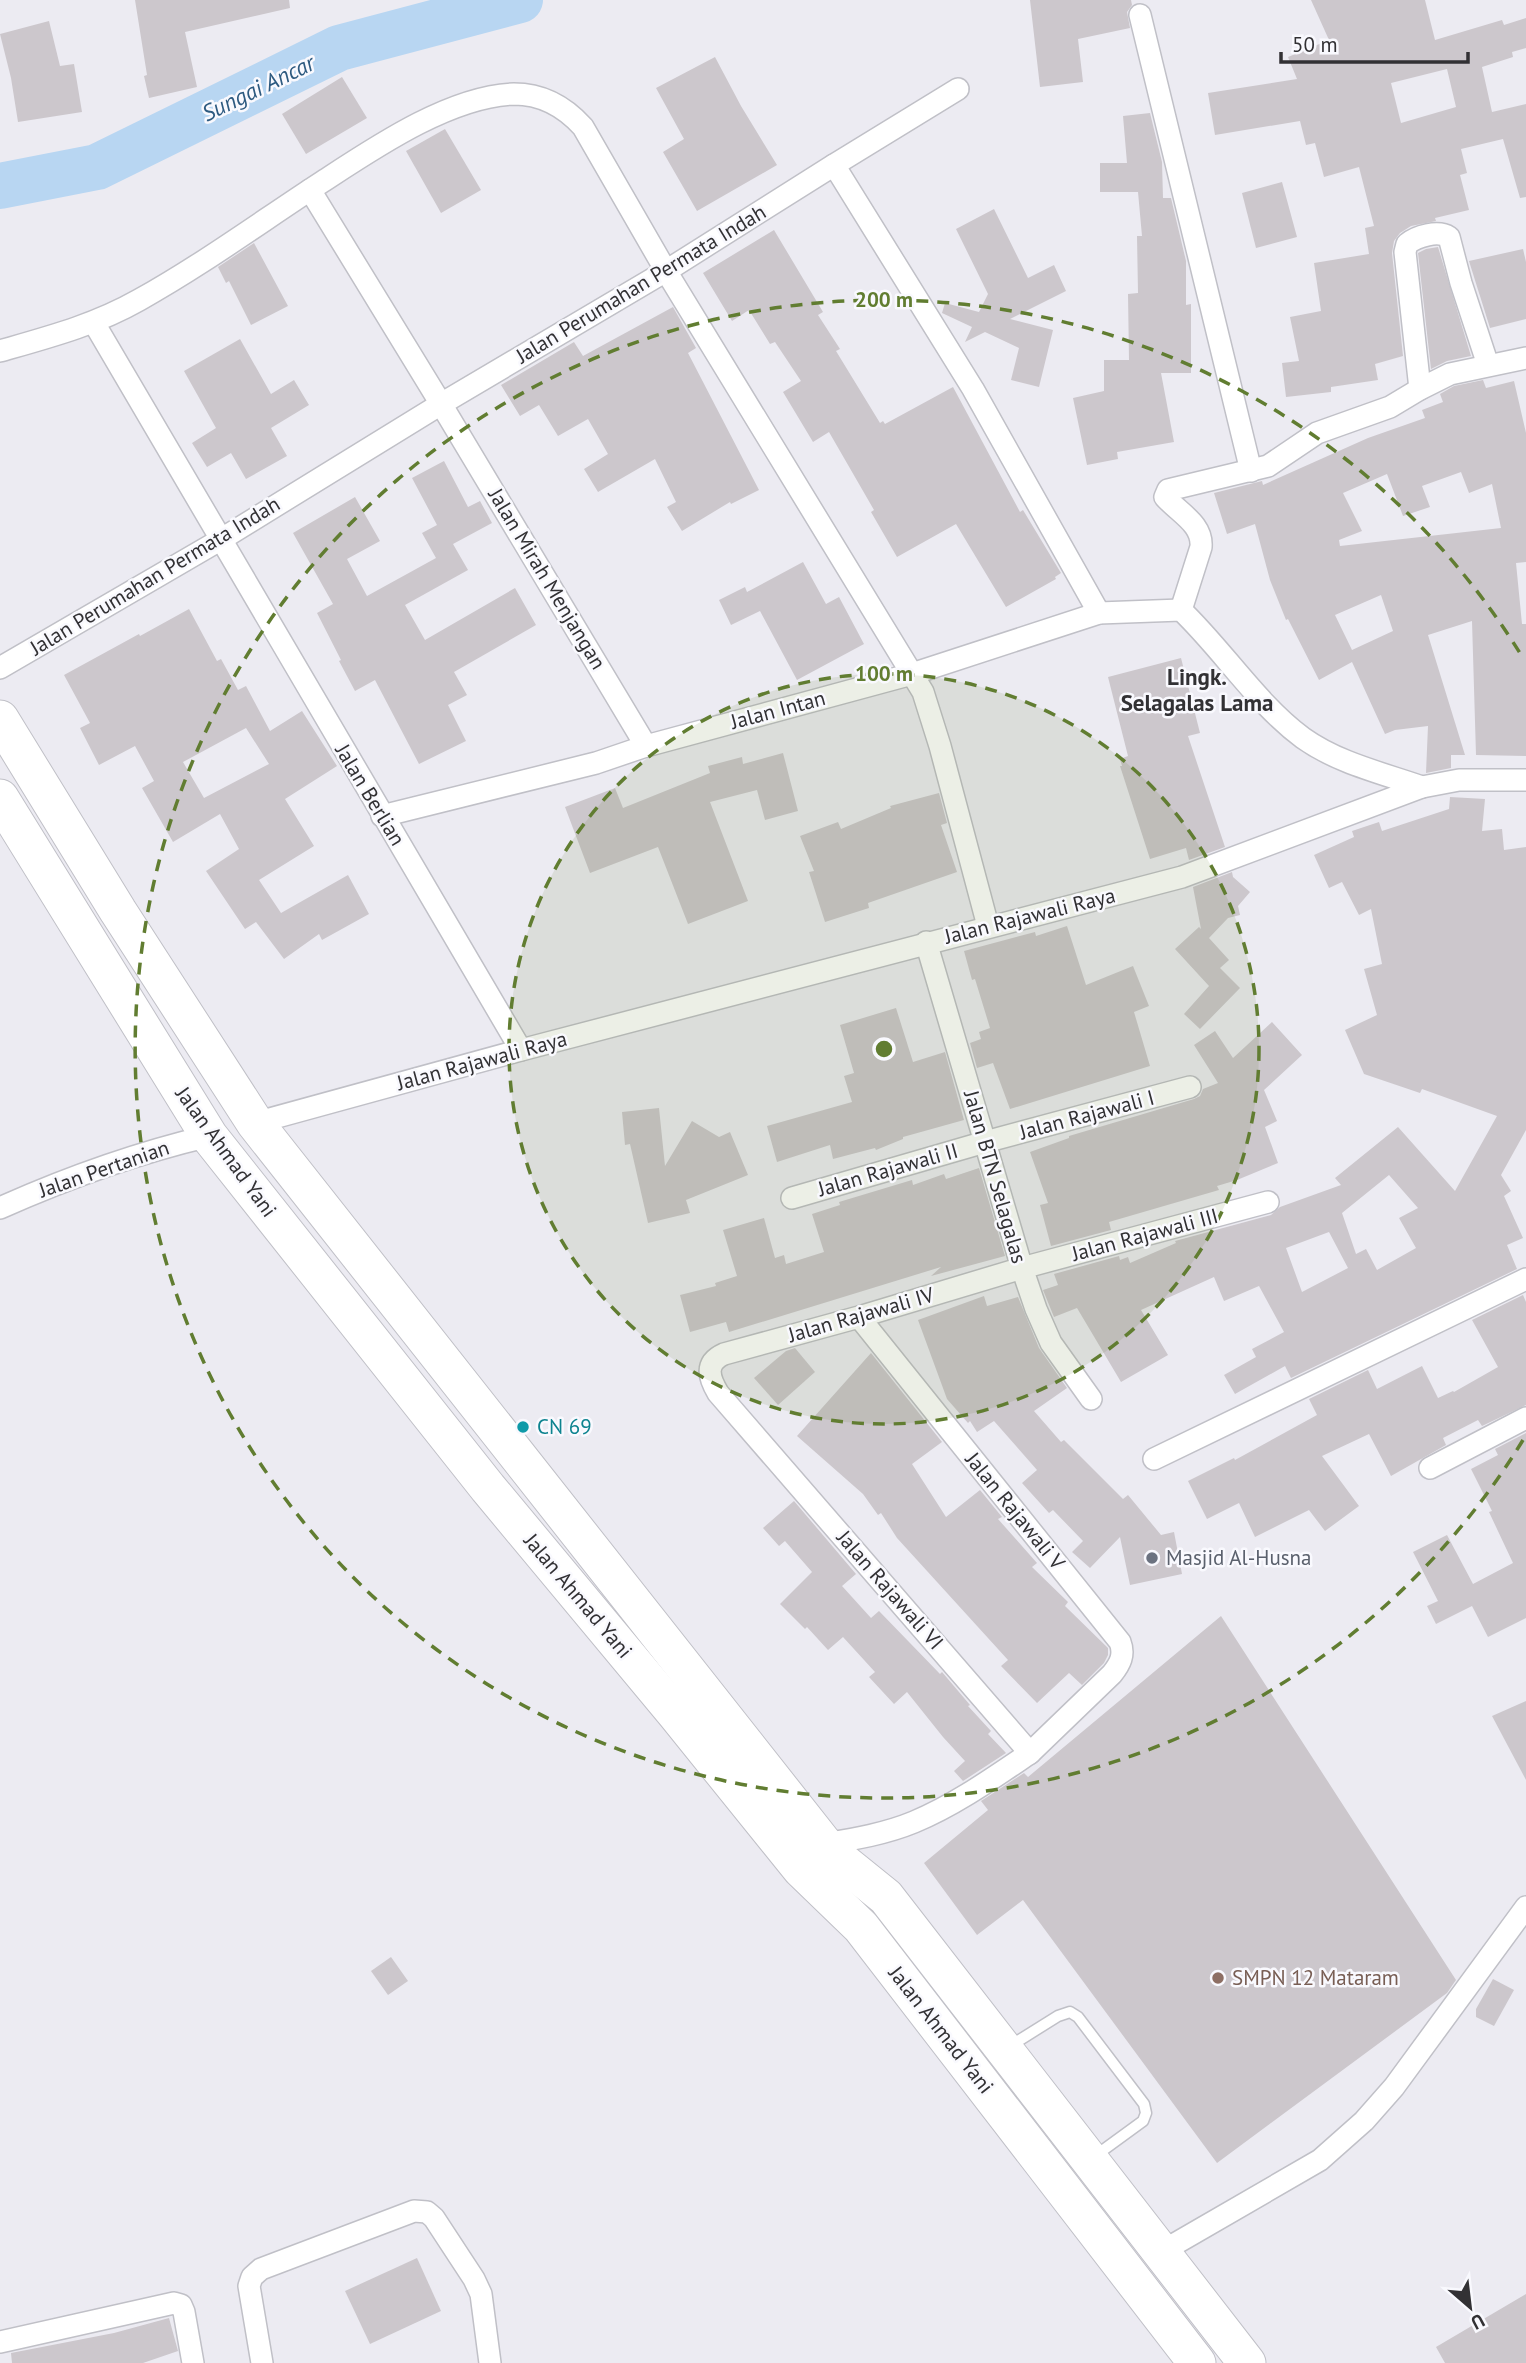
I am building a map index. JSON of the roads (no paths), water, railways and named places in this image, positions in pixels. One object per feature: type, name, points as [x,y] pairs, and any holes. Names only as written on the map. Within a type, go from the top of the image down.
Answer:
[{"type":"highway","points":[[0,719],[118,911],[255,1124],[820,1856],[886,1897],[1091,2160],[1241,2360]]},
{"type":"highway","name":"Jalan Ahmad Yani","points":[[0,798],[209,1136],[488,1488],[676,1714],[820,1856],[861,1927],[1197,2363]]},
{"type":"street","points":[[1140,15],[1251,471]]},
{"type":"street","name":"Jalan Perumahan Permata Indah","points":[[0,668],[220,540],[441,404],[666,271],[958,89]]},
{"type":"street","points":[[0,351],[94,323],[162,286],[400,133],[449,111],[499,96],[526,95],[540,97],[563,109],[583,127],[666,271],[923,692],[988,926]]},
{"type":"street","points":[[834,165],[973,389],[1099,613],[1181,610],[1207,635],[1276,714],[1303,738],[1340,760],[1422,787]]},
{"type":"street","name":"Jalan Mirah Menjangan","points":[[310,190],[651,744]]},
{"type":"street","points":[[1420,389],[1405,252],[1407,244],[1416,238],[1441,234],[1449,237],[1488,365]]},
{"type":"street","name":"Jalan Berlian","points":[[94,323],[521,1050]]},
{"type":"street","points":[[1181,610],[1202,538],[1193,523],[1165,497],[1165,493],[1177,486],[1251,471],[1273,463],[1317,433],[1390,407],[1450,374],[1526,358]]},
{"type":"street","name":"Jalan Intan","points":[[382,816],[596,763],[651,744],[912,674],[1099,613]]},
{"type":"street","name":"Jalan Rajawali Raya","points":[[255,1124],[926,942],[1182,877],[1422,787],[1459,780],[1526,780]]},
{"type":"street","name":"Jalan BTN Selagalas","points":[[926,942],[1036,1309],[1051,1343],[1091,1399]]},
{"type":"street","name":"Jalan Rajawali I","points":[[985,1142],[1190,1087]]},
{"type":"street","name":"Jalan Pertanian","points":[[0,1208],[111,1164],[209,1136]]},
{"type":"street","name":"Jalan Rajawali II","points":[[792,1198],[985,1142]]},
{"type":"street","name":"Jalan Rajawali III","points":[[1022,1268],[1268,1202]]},
{"type":"street","name":"Jalan Rajawali IV","points":[[709,1372],[715,1360],[724,1354],[1022,1268]]},
{"type":"street","points":[[1154,1459],[1526,1279]]},
{"type":"street","name":"Jalan Rajawali V","points":[[859,1317],[1120,1642],[1123,1653],[1119,1664],[1081,1706],[1031,1754]]},
{"type":"street","name":"Jalan Rajawali VI","points":[[709,1372],[718,1393],[1031,1754]]},
{"type":"street","points":[[1430,1468],[1526,1418]]},
{"type":"street","points":[[820,1856],[869,1836],[912,1823],[954,1803],[1031,1754]]},
{"type":"street","points":[[1161,2252],[1320,2160],[1364,2121],[1394,2087],[1526,1907]]},
{"type":"street","points":[[262,2363],[249,2286],[253,2277],[261,2269],[414,2211],[426,2212],[434,2218],[474,2279],[481,2294],[490,2363]]},
{"type":"street","points":[[0,2342],[174,2303],[181,2305],[184,2312],[193,2363]]},
{"type":"lane","points":[[1005,2049],[1058,2016],[1070,2012],[1078,2017],[1144,2104],[1146,2113],[1143,2121],[1091,2160]]},
{"type":"waterway","name":"Sungai Ancar","points":[[0,186],[97,167],[339,48],[520,0]]},
{"type":"place","name":"CN 69","points":[[523,1427]]},
{"type":"place","name":"Masjid Al-Husna","points":[[1152,1558]]},
{"type":"place","name":"SMPN 12 Mataram","points":[[1218,1978]]},
{"type":"district","name":"Lingk. Selagalas Lama","points":[[1197,690]]}]
